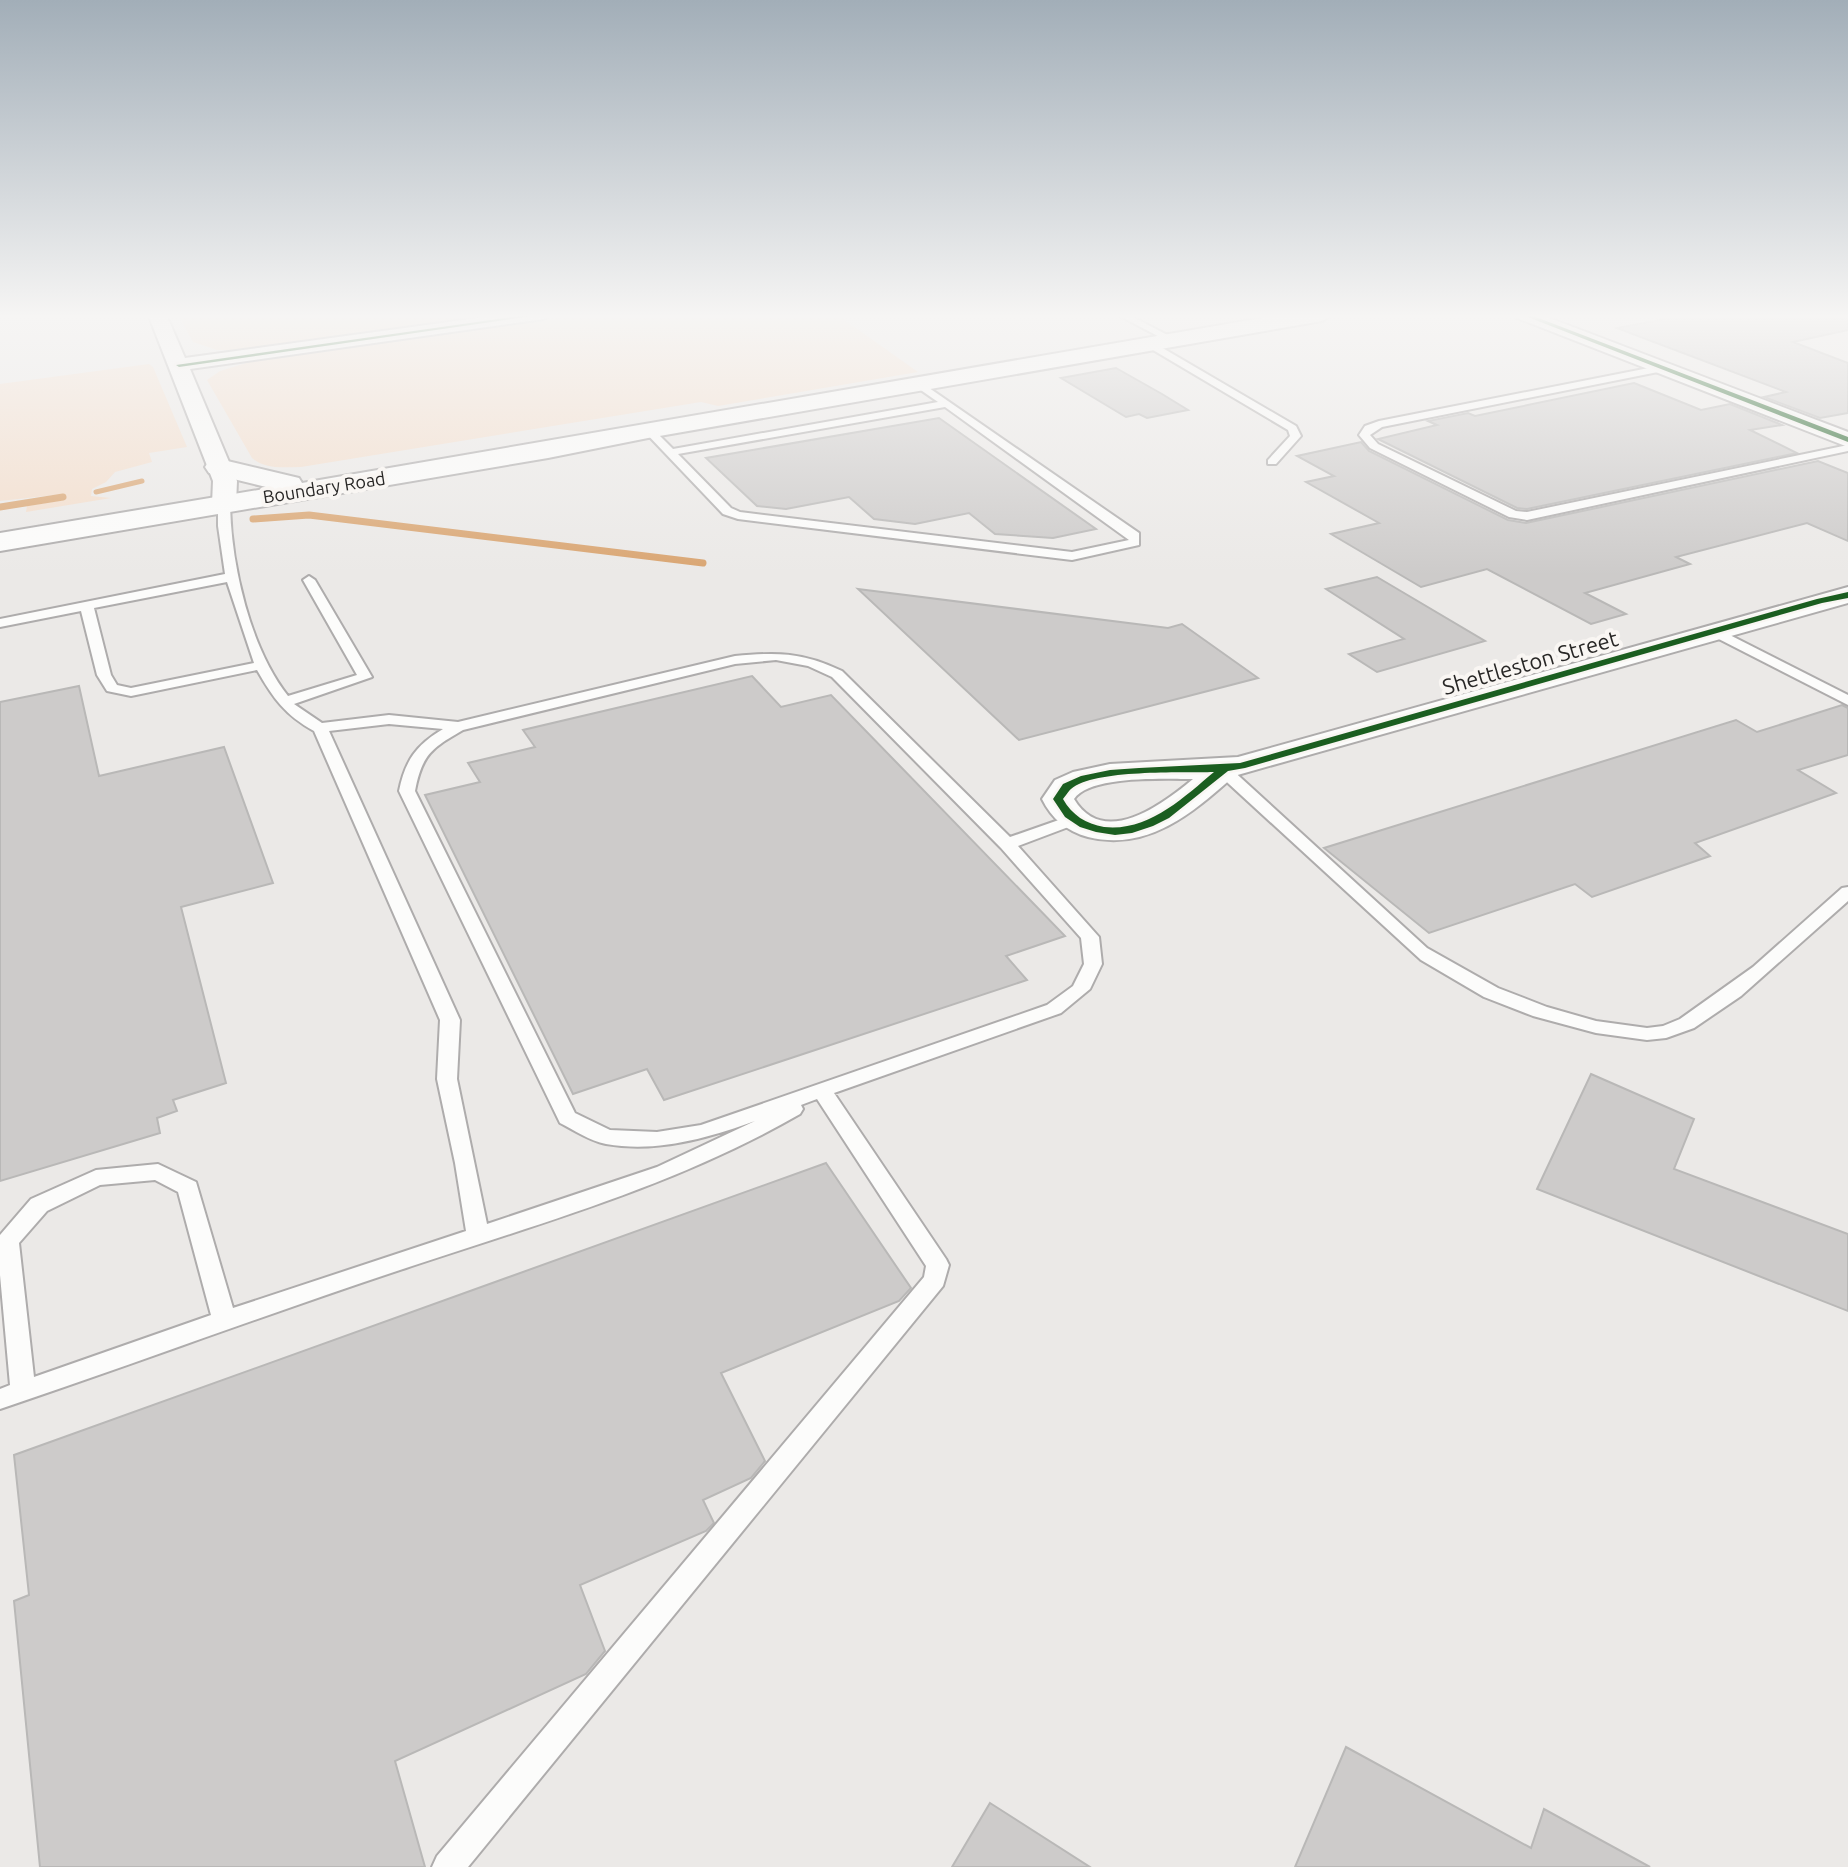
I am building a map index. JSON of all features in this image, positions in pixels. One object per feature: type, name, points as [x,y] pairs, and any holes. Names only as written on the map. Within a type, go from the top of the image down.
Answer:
[{"type":"main road","name":"Boundary Road","points":[[0,542],[223,485],[548,450],[818,401]]},
{"type":"main road","name":"Boundary Road","points":[[0,532],[118,513],[223,485],[289,484],[517,446],[648,430]]},
{"type":"street","points":[[192,401],[223,485]]},
{"type":"street","points":[[1749,401],[1848,440]]},
{"type":"street","name":"Shettleston Street","points":[[1223,770],[1147,826],[1101,830],[1073,820],[1058,799],[1059,791],[1075,779],[1121,773],[1223,770],[1848,595]]},
{"type":"lane","points":[[648,430],[673,452],[727,511],[738,515],[1065,555],[1085,555],[1135,542],[1135,536],[943,401]]},
{"type":"lane","points":[[1251,401],[1292,428],[1296,436],[1272,462]]},
{"type":"lane","points":[[1495,401],[1379,424],[1369,428],[1364,435],[1374,446],[1513,514],[1527,516],[1848,448]]},
{"type":"lane","points":[[673,452],[947,404]]},
{"type":"lane","points":[[223,485],[222,531],[230,577],[270,686],[291,711],[320,728],[450,1020],[447,1079],[478,1236]]},
{"type":"lane","points":[[0,623],[230,577]]},
{"type":"lane","points":[[284,703],[316,690],[365,677],[309,580]]},
{"type":"lane","points":[[87,606],[104,675],[112,688],[131,692],[263,665]]},
{"type":"lane","points":[[1714,631],[1848,701]]},
{"type":"lane","points":[[776,656],[812,662],[837,674],[1007,844],[1090,937],[1093,964],[1081,989],[1054,1009],[703,1132],[657,1139],[607,1137],[567,1118],[407,791],[412,763],[427,744],[458,727],[735,660],[776,656]]},
{"type":"lane","points":[[320,728],[355,719],[395,718],[458,727]]},
{"type":"lane","points":[[1223,770],[1410,942],[1448,971],[1476,986],[1611,1031],[1665,1032],[1718,1006],[1848,892]]},
{"type":"lane","points":[[1007,844],[1073,820]]},
{"type":"lane","points":[[0,1399],[224,1319],[635,1184],[756,1132],[822,1091]]},
{"type":"lane","points":[[448,1867],[935,1280],[938,1265],[822,1091]]},
{"type":"lane","points":[[23,1391],[8,1241],[39,1205],[96,1178],[158,1172],[188,1188],[224,1319]]},
{"type":"shaded area","points":[[0,401],[168,401],[187,447],[149,453],[152,462],[115,472],[106,482],[92,489],[91,496],[111,498],[26,512],[27,506],[64,500],[64,494],[0,501]]},
{"type":"shaded area","points":[[219,401],[747,401],[718,406],[701,402],[301,467],[269,466],[252,458]]},
{"type":"building","points":[[1100,401],[1174,401],[1188,410],[1147,418],[1139,414],[1126,417]]},
{"type":"building","points":[[1547,401],[1679,401],[1701,410],[1730,404],[1782,425],[1750,430],[1797,453],[1527,509],[1517,508],[1378,439],[1437,425],[1428,421],[1468,413],[1475,416]]},
{"type":"building","points":[[1775,401],[1848,401],[1848,413],[1820,418]]},
{"type":"building","points":[[939,418],[1096,529],[1053,538],[995,534],[969,513],[915,524],[874,519],[849,497],[786,509],[757,506],[706,458]]},
{"type":"building","points":[[1361,442],[1369,451],[1508,520],[1526,523],[1818,461],[1848,473],[1848,541],[1807,523],[1676,557],[1690,564],[1585,593],[1626,614],[1591,624],[1487,569],[1421,587],[1331,534],[1379,523],[1306,482],[1334,476],[1297,456]]},
{"type":"building","points":[[1377,577],[1485,641],[1377,672],[1349,654],[1404,639],[1326,589]]},
{"type":"building","points":[[858,589],[1168,628],[1182,624],[1258,678],[1019,740]]},
{"type":"building","points":[[752,676],[781,707],[831,695],[1065,936],[1006,956],[1027,980],[664,1100],[647,1069],[573,1094],[425,795],[480,782],[468,763],[535,747],[523,730]]},
{"type":"building","points":[[79,686],[99,776],[224,747],[273,883],[181,907],[226,1083],[173,1100],[177,1111],[157,1118],[160,1133],[0,1181],[0,702]]},
{"type":"building","points":[[1842,705],[1848,708],[1848,755],[1798,770],[1836,793],[1695,843],[1710,856],[1592,897],[1575,884],[1429,933],[1324,848],[1736,720],[1757,732]]},
{"type":"building","points":[[1591,1074],[1694,1119],[1674,1169],[1848,1234],[1848,1311],[1537,1189]]},
{"type":"building","points":[[826,1163],[911,1288],[899,1301],[721,1373],[765,1461],[751,1478],[703,1500],[714,1523],[706,1531],[580,1585],[605,1651],[586,1674],[395,1761],[425,1867],[40,1867],[14,1601],[29,1595],[14,1455]]},
{"type":"building","points":[[1346,1747],[1531,1848],[1544,1809],[1650,1867],[1295,1867]]},
{"type":"building","points":[[990,1803],[1090,1867],[952,1867]]},
{"type":"waterway","points":[[96,492],[142,481]]},
{"type":"waterway","points":[[0,507],[63,497]]},
{"type":"waterway","points":[[253,519],[309,515],[703,563]]},
{"type":"cycle path","points":[[1748,401],[1848,440]]},
{"type":"cycle path","points":[[1223,770],[1165,815],[1132,829],[1115,831],[1084,825],[1069,815],[1058,799],[1066,786],[1110,773],[1241,766],[1848,595]]}]
